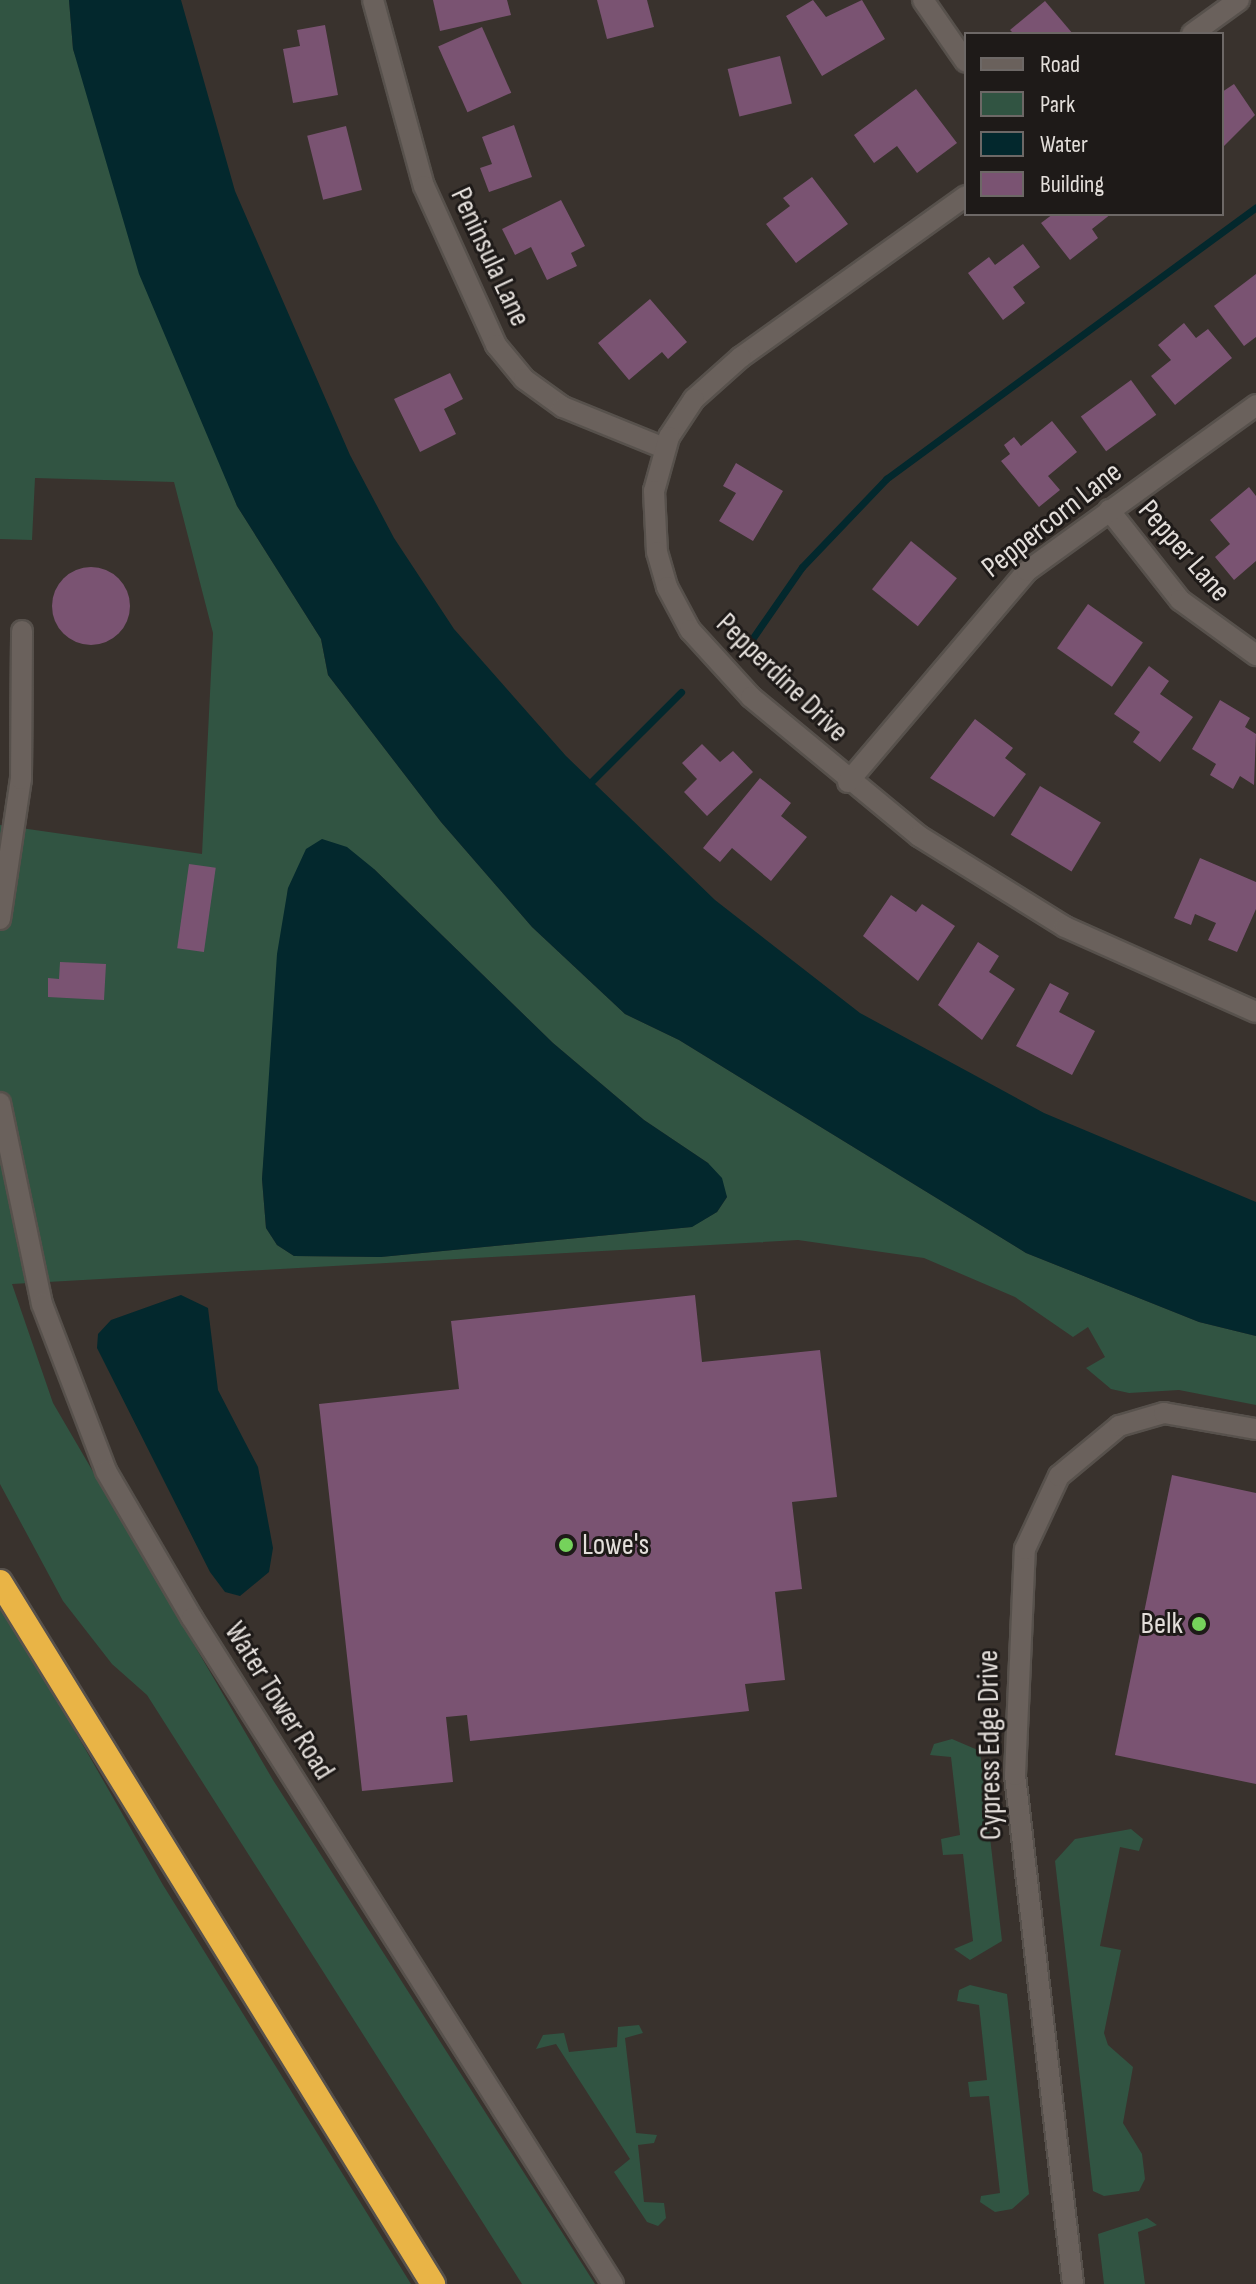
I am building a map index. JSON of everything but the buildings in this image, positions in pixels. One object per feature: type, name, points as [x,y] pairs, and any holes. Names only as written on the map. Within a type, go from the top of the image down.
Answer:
[{"type":"highway","points":[[0,1582],[433,2284]]},
{"type":"street","name":"Peninsula Lane","points":[[373,0],[424,186],[496,345],[524,379],[563,407],[664,448]]},
{"type":"street","points":[[923,0],[964,59]]},
{"type":"street","points":[[1195,32],[1239,0]]},
{"type":"street","name":"Pepperdine Drive","points":[[964,197],[714,378],[664,448],[654,491],[654,532],[661,570],[682,619],[771,716],[848,782],[1037,911],[1147,969],[1256,1012]]},
{"type":"street","name":"Peppercorn Lane","points":[[848,782],[1010,588],[1109,510],[1256,405]]},
{"type":"street","name":"Pepper Lane","points":[[1109,510],[1199,619],[1256,655]]},
{"type":"street","points":[[0,919],[21,779],[22,631]]},
{"type":"street","name":"Water Tower Road","points":[[0,1103],[32,1271],[106,1471],[192,1618],[613,2284]]},
{"type":"street","name":"Cypress Edge Drive","points":[[1073,2284],[1015,1775],[1025,1549],[1059,1476],[1119,1426],[1164,1413],[1256,1429]]},
{"type":"green space","points":[[0,0],[69,0],[73,49],[237,506],[321,639],[328,675],[441,822],[532,927],[625,1014],[679,1040],[1026,1253],[1199,1322],[1256,1336],[1256,1405],[1179,1390],[1129,1393],[1111,1389],[1086,1368],[1105,1357],[1088,1327],[1073,1337],[1015,1297],[924,1258],[798,1240],[12,1284],[53,1403],[273,1780],[595,2284],[522,2284],[147,1695],[112,1664],[63,1601],[0,1484],[0,825],[202,854],[213,633],[174,482],[35,478],[32,540],[0,539]],"holes":[[[374,869],[553,1043],[644,1120],[708,1163],[727,1197],[717,1212],[691,1227],[380,1257],[294,1256],[277,1245],[266,1228],[262,1179],[288,888]]]},
{"type":"green space","points":[[0,1600],[163,1885],[411,2284],[0,2284]]},
{"type":"green space","points":[[952,1739],[980,1751],[1002,1941],[970,1960],[954,1949],[973,1941],[963,1854],[943,1855],[941,1839],[960,1835],[951,1757],[930,1755],[934,1744]]},
{"type":"green space","points":[[1131,1829],[1143,1839],[1139,1851],[1120,1847],[1100,1946],[1121,1950],[1104,2033],[1108,2045],[1133,2067],[1123,2123],[1142,2154],[1145,2179],[1139,2191],[1104,2196],[1093,2191],[1055,1861],[1075,1839]]},
{"type":"green space","points":[[970,1985],[1007,1994],[1029,2194],[1012,2209],[995,2212],[980,2202],[981,2196],[1000,2193],[989,2096],[970,2097],[968,2082],[987,2080],[979,2005],[957,2001],[959,1990]]},
{"type":"green space","points":[[639,2025],[643,2033],[625,2038],[636,2133],[657,2135],[654,2143],[638,2145],[644,2202],[664,2203],[666,2218],[658,2226],[647,2222],[614,2172],[630,2159],[556,2044],[536,2049],[543,2035],[564,2033],[569,2052],[617,2047],[618,2027]]},
{"type":"green space","points":[[1147,2218],[1157,2225],[1138,2232],[1145,2284],[1104,2284],[1098,2234]]},
{"type":"water","points":[[69,0],[181,0],[235,191],[350,455],[394,538],[454,629],[566,756],[715,900],[860,1013],[1044,1113],[1256,1202],[1256,1336],[1199,1322],[1026,1253],[679,1040],[625,1014],[532,927],[441,822],[328,675],[321,639],[237,506],[139,274],[73,49]]},
{"type":"water","points":[[322,839],[347,847],[374,869],[553,1043],[644,1120],[708,1163],[722,1178],[727,1197],[717,1212],[692,1227],[381,1257],[294,1256],[277,1245],[266,1228],[262,1179],[277,954],[288,888],[306,849]]},
{"type":"water","points":[[181,1295],[208,1308],[218,1390],[258,1467],[273,1548],[269,1572],[240,1596],[225,1592],[210,1572],[97,1348],[98,1334],[111,1320]]},
{"type":"waterway","points":[[750,642],[802,567],[886,479],[1256,207]]},
{"type":"waterway","points":[[592,781],[681,692]]},
{"type":"place","name":"Lowe's","points":[[566,1545]]},
{"type":"place","name":"Belk","points":[[1199,1624]]}]
